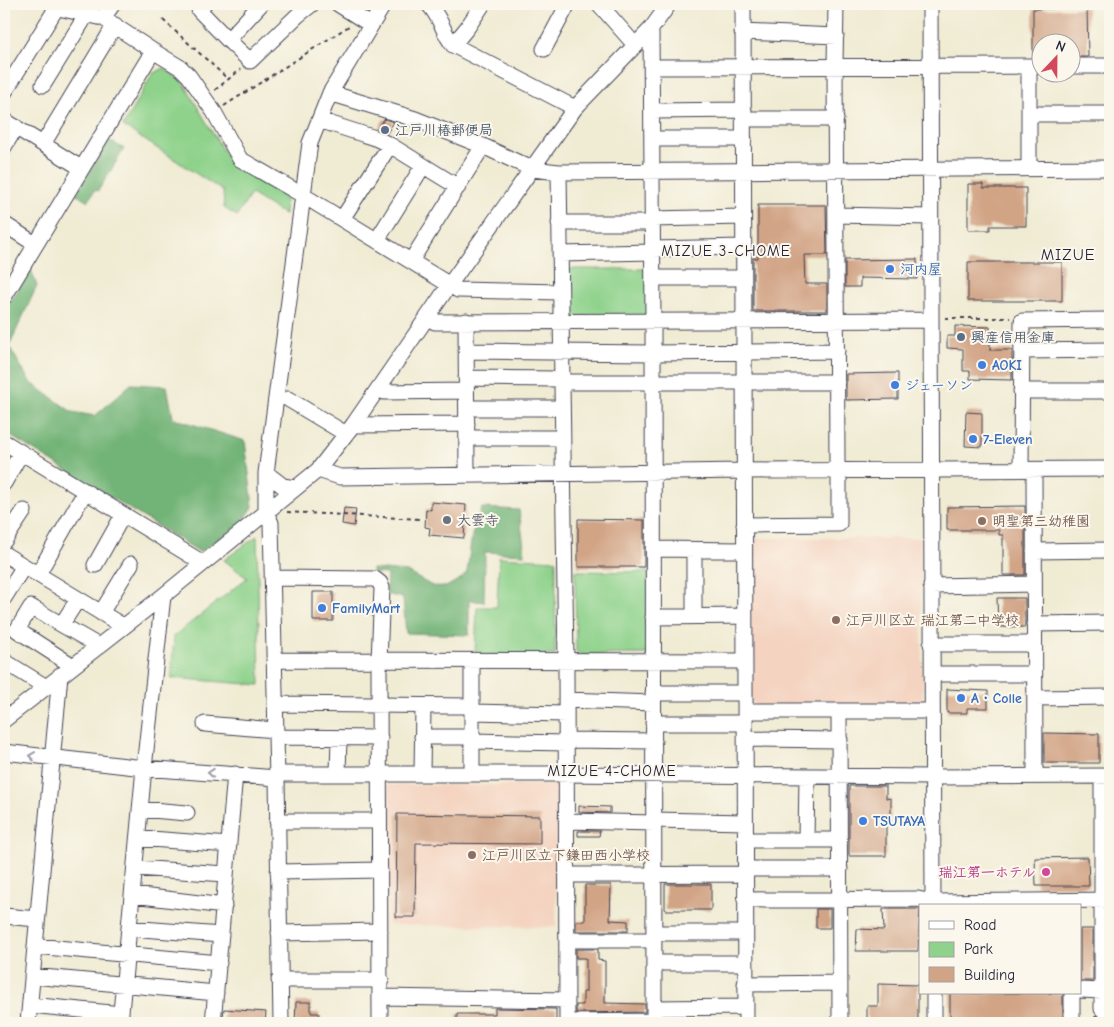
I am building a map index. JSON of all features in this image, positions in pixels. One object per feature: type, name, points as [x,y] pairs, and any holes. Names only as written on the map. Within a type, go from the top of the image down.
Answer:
[{"type":"street","points":[[43,144],[109,21],[113,4]]},
{"type":"street","points":[[204,4],[199,10],[250,61],[312,4]]},
{"type":"street","points":[[228,40],[262,4]]},
{"type":"street","points":[[338,4],[366,22]]},
{"type":"street","points":[[281,1023],[271,522],[266,512],[266,473],[310,143],[330,93],[366,22],[384,4]]},
{"type":"street","points":[[428,4],[437,13],[449,39],[454,45],[575,108]]},
{"type":"street","points":[[454,45],[482,4]]},
{"type":"street","points":[[544,49],[568,4]]},
{"type":"street","points":[[598,4],[635,45]]},
{"type":"street","points":[[4,720],[163,596],[318,470],[350,430],[450,284],[575,108],[651,29],[669,4]]},
{"type":"street","points":[[743,4],[746,1023]]},
{"type":"street","points":[[744,525],[839,524],[836,4]]},
{"type":"street","points":[[930,4],[933,904]]},
{"type":"street","points":[[4,92],[55,5],[109,21],[182,68],[214,112],[240,159],[458,290],[560,292]]},
{"type":"street","points":[[43,85],[87,14]]},
{"type":"street","points":[[651,29],[654,1018]]},
{"type":"street","points":[[742,32],[836,36]]},
{"type":"street","points":[[4,297],[154,51]]},
{"type":"street","points":[[652,67],[1032,66]]},
{"type":"street","points":[[1082,66],[1110,66]]},
{"type":"street","points":[[1029,168],[1029,114],[1033,82]]},
{"type":"street","points":[[330,93],[415,119],[483,146],[532,170],[559,172],[744,172],[1110,168]]},
{"type":"street","points":[[652,111],[836,119]]},
{"type":"street","points":[[1029,114],[1110,114]]},
{"type":"street","points":[[319,120],[375,138],[390,145],[458,187]]},
{"type":"street","points":[[4,147],[10,123],[81,168]]},
{"type":"street","points":[[652,139],[744,139]]},
{"type":"street","points":[[342,219],[390,145]]},
{"type":"street","points":[[411,261],[483,146]]},
{"type":"street","points":[[377,240],[423,166]]},
{"type":"street","points":[[559,172],[566,662],[567,1023],[654,1018],[746,1006]]},
{"type":"street","points":[[836,215],[930,217]]},
{"type":"street","points":[[559,224],[743,217]]},
{"type":"street","points":[[4,224],[35,244]]},
{"type":"street","points":[[560,254],[743,247]]},
{"type":"street","points":[[653,278],[743,278]]},
{"type":"street","points":[[428,318],[435,322],[930,320]]},
{"type":"street","points":[[1035,776],[1034,551],[1022,391],[1022,321],[1110,320]]},
{"type":"street","points":[[466,322],[467,475]]},
{"type":"street","points":[[466,350],[653,353],[837,351]]},
{"type":"street","points":[[1022,351],[1110,350]]},
{"type":"street","points":[[379,388],[384,392],[466,384],[561,381],[837,382]]},
{"type":"street","points":[[1022,391],[1110,391]]},
{"type":"street","points":[[288,399],[350,430],[467,431],[562,438]]},
{"type":"street","points":[[466,408],[562,408]]},
{"type":"street","points":[[4,442],[204,563]]},
{"type":"street","points":[[4,483],[21,453]]},
{"type":"street","points":[[318,470],[340,477],[838,470],[1110,469]]},
{"type":"street","points":[[266,473],[283,486],[295,488]]},
{"type":"street","points":[[38,574],[86,492]]},
{"type":"street","points":[[4,541],[24,511]]},
{"type":"street","points":[[95,565],[123,514]]},
{"type":"street","points":[[653,550],[744,550]]},
{"type":"street","points":[[694,550],[694,616]]},
{"type":"street","points":[[1034,551],[1110,550]]},
{"type":"street","points":[[4,554],[123,626]]},
{"type":"street","points":[[101,613],[130,564]]},
{"type":"street","points":[[4,598],[24,566]]},
{"type":"street","points":[[272,578],[375,580],[380,583],[382,588],[379,661],[380,1023]]},
{"type":"street","points":[[931,586],[1034,584]]},
{"type":"street","points":[[30,1005],[121,1019],[140,808],[163,596]]},
{"type":"street","points":[[62,624],[78,599]]},
{"type":"street","points":[[73,666],[17,630],[31,607],[98,645]]},
{"type":"street","points":[[653,617],[744,616]]},
{"type":"street","points":[[1034,624],[1110,623]]},
{"type":"street","points":[[932,644],[1034,644]]},
{"type":"street","points":[[274,660],[744,661]]},
{"type":"street","points":[[4,661],[46,687]]},
{"type":"street","points":[[472,661],[472,774]]},
{"type":"street","points":[[932,674],[1034,674]]},
{"type":"street","points":[[28,1023],[60,675]]},
{"type":"street","points":[[275,704],[423,706],[472,709],[566,707],[653,698],[744,693]]},
{"type":"street","points":[[1034,698],[1110,697]]},
{"type":"street","points":[[422,774],[423,706]]},
{"type":"street","points":[[654,722],[839,711],[932,711]]},
{"type":"street","points":[[839,711],[840,1023]]},
{"type":"street","points":[[205,724],[276,734],[339,738],[380,738]]},
{"type":"street","points":[[422,737],[566,742],[654,741]]},
{"type":"street","points":[[338,774],[339,738]]},
{"type":"street","points":[[745,739],[840,740]]},
{"type":"street","points":[[4,752],[144,768],[277,776],[338,774],[1106,776],[1106,1018]]},
{"type":"street","points":[[213,1023],[235,774]]},
{"type":"street","points":[[806,840],[807,776]]},
{"type":"street","points":[[140,808],[187,813]]},
{"type":"street","points":[[277,821],[379,821]]},
{"type":"street","points":[[567,822],[745,822]]},
{"type":"street","points":[[138,838],[229,845]]},
{"type":"street","points":[[745,840],[840,840]]},
{"type":"street","points":[[135,868],[226,874]]},
{"type":"street","points":[[567,875],[840,869]]},
{"type":"street","points":[[278,872],[380,870]]},
{"type":"street","points":[[133,895],[224,906]]},
{"type":"street","points":[[745,900],[918,899],[933,904],[1106,900]]},
{"type":"street","points":[[4,916],[37,919]]},
{"type":"street","points":[[130,928],[221,935]]},
{"type":"street","points":[[279,933],[380,931]]},
{"type":"street","points":[[567,940],[745,933]]},
{"type":"street","points":[[35,946],[219,963]]},
{"type":"street","points":[[654,963],[745,962]]},
{"type":"street","points":[[32,976],[216,992]]},
{"type":"street","points":[[279,980],[381,980]]},
{"type":"street","points":[[745,984],[840,983]]},
{"type":"street","points":[[1082,990],[1105,986]]},
{"type":"street","points":[[934,994],[934,1023]]},
{"type":"street","points":[[1072,994],[1072,1023]]},
{"type":"street","points":[[381,997],[567,1000]]},
{"type":"path","points":[[164,20],[229,80]]},
{"type":"path","points":[[214,112],[366,22]]},
{"type":"path","points":[[204,98],[229,80],[250,61]]},
{"type":"path","points":[[930,320],[940,318],[1018,318],[1022,321]]},
{"type":"path","points":[[287,512],[420,519]]},
{"type":"shaded area","name":"江戸川区立 瑞江第二中学校","points":[[751,538],[920,538],[923,705],[757,706],[751,701]]},
{"type":"shaded area","name":"江戸川区立下鎌田西小学校","points":[[387,785],[558,785],[556,927],[388,925]]},
{"type":"green space","points":[[164,68],[183,82],[228,159],[286,192],[285,215],[251,194],[237,216],[224,208],[223,191],[123,126],[152,74]]},
{"type":"green space","points":[[109,140],[124,149],[98,191],[95,190],[88,201],[76,194]]},
{"type":"green space","points":[[566,269],[647,269],[648,312],[643,317],[573,317],[567,312]]},
{"type":"green space","points":[[31,270],[37,286],[9,346],[30,382],[72,412],[95,416],[131,384],[167,386],[173,418],[245,441],[253,507],[241,524],[200,552],[4,432],[4,311]]},
{"type":"green space","points":[[482,508],[519,510],[525,554],[485,552],[484,602],[469,600],[469,635],[406,633],[403,598],[386,594],[387,574],[372,573],[372,569],[407,572],[432,586],[446,587],[462,578],[467,572],[472,535]]},
{"type":"green space","points":[[257,536],[260,685],[171,678],[174,636],[247,578],[224,560]]},
{"type":"green space","points":[[499,557],[556,560],[555,655],[475,655],[477,607],[497,607]]},
{"type":"green space","points":[[575,571],[649,572],[649,654],[581,655],[576,651]]},
{"type":"building","points":[[1087,8],[1088,57],[1082,57],[1082,32],[1033,32],[1033,9]]},
{"type":"building","points":[[384,119],[394,122],[387,133],[378,129]]},
{"type":"building","points":[[968,184],[983,184],[983,188],[1026,188],[1026,226],[990,226],[990,230],[968,230]]},
{"type":"building","points":[[758,205],[826,205],[827,255],[804,255],[805,284],[827,284],[827,311],[753,311],[753,258],[758,258]]},
{"type":"building","points":[[917,259],[917,279],[860,278],[860,287],[845,287],[845,260]]},
{"type":"building","points":[[968,262],[1062,262],[1062,301],[968,301]]},
{"type":"building","points":[[955,326],[990,327],[990,350],[1012,350],[1012,380],[970,379],[970,371],[963,371],[963,349],[947,348],[947,336],[955,336]]},
{"type":"building","points":[[898,373],[898,399],[846,400],[846,374]]},
{"type":"building","points":[[966,412],[982,413],[982,447],[965,446]]},
{"type":"building","points":[[431,502],[466,505],[464,538],[429,535],[430,528],[425,527],[426,509],[431,510]]},
{"type":"building","points":[[1025,506],[1025,575],[1003,575],[1003,535],[999,535],[999,530],[947,530],[947,507]]},
{"type":"building","points":[[344,508],[356,509],[354,526],[342,524]]},
{"type":"building","points":[[578,519],[644,520],[644,567],[578,567]]},
{"type":"building","points":[[313,592],[333,592],[333,621],[313,621]]},
{"type":"building","points":[[997,598],[1025,598],[1025,627],[998,627]]},
{"type":"building","points":[[947,689],[988,691],[988,708],[967,708],[967,713],[947,713]]},
{"type":"building","points":[[1044,733],[1099,734],[1099,763],[1044,763]]},
{"type":"building","points":[[849,786],[886,786],[886,798],[891,799],[891,819],[886,819],[886,856],[849,856]]},
{"type":"building","points":[[579,806],[610,807],[610,813],[579,812]]},
{"type":"building","points":[[397,814],[540,816],[540,844],[416,843],[415,917],[396,917]]},
{"type":"building","points":[[578,831],[600,831],[599,836],[578,836]]},
{"type":"building","points":[[1088,857],[1089,886],[1036,886],[1035,858]]},
{"type":"building","points":[[665,884],[711,884],[711,910],[665,910]]},
{"type":"building","points":[[585,885],[611,885],[610,920],[628,921],[628,931],[576,931],[576,921],[585,921]]},
{"type":"building","points":[[816,909],[830,909],[830,928],[816,928]]},
{"type":"building","points":[[883,909],[919,909],[918,951],[856,951],[857,929],[884,930]]},
{"type":"building","points":[[1082,929],[1093,929],[1093,981],[1082,981]]},
{"type":"building","points":[[576,949],[598,949],[598,960],[605,961],[605,1003],[645,1004],[645,1012],[576,1013],[576,1005],[583,1005],[583,992],[586,992],[586,958],[576,958]]},
{"type":"building","points":[[878,984],[918,985],[918,1023],[867,1023],[867,1006],[878,1006]]},
{"type":"building","points":[[950,994],[1063,994],[1063,1023],[950,1023]]},
{"type":"building","points":[[296,1002],[311,1002],[311,1013],[319,1013],[319,1023],[295,1023]]},
{"type":"building","points":[[495,1008],[556,1009],[556,1023],[457,1023],[457,1014],[495,1014]]},
{"type":"building","points":[[224,1009],[266,1012],[265,1023],[222,1023]]},
{"type":"place","name":"江戸川椿郵便局","points":[[385,130]]},
{"type":"place","name":"河内屋","points":[[890,269]]},
{"type":"place","name":"興産信用金庫","points":[[961,337]]},
{"type":"place","name":"AOKI","points":[[982,365]]},
{"type":"place","name":"ジェーソン","points":[[895,385]]},
{"type":"place","name":"7-Eleven","points":[[973,439]]},
{"type":"place","name":"大雲寺","points":[[447,520]]},
{"type":"place","name":"明聖第三幼稚園","points":[[982,521]]},
{"type":"place","name":"FamilyMart","points":[[322,608]]},
{"type":"place","name":"江戸川区立 瑞江第二中学校","points":[[836,620]]},
{"type":"place","name":"A・Colle","points":[[961,698]]},
{"type":"place","name":"TSUTAYA","points":[[863,821]]},
{"type":"place","name":"江戸川区立下鎌田西小学校","points":[[472,855]]},
{"type":"place","name":"瑞江第一ホテル","points":[[1046,872]]},
{"type":"district","name":"MIZUE 3-CHOME","points":[[726,251]]},
{"type":"district","name":"MIZUE","points":[[1068,255]]},
{"type":"district","name":"MIZUE 4-CHOME","points":[[612,771]]}]
